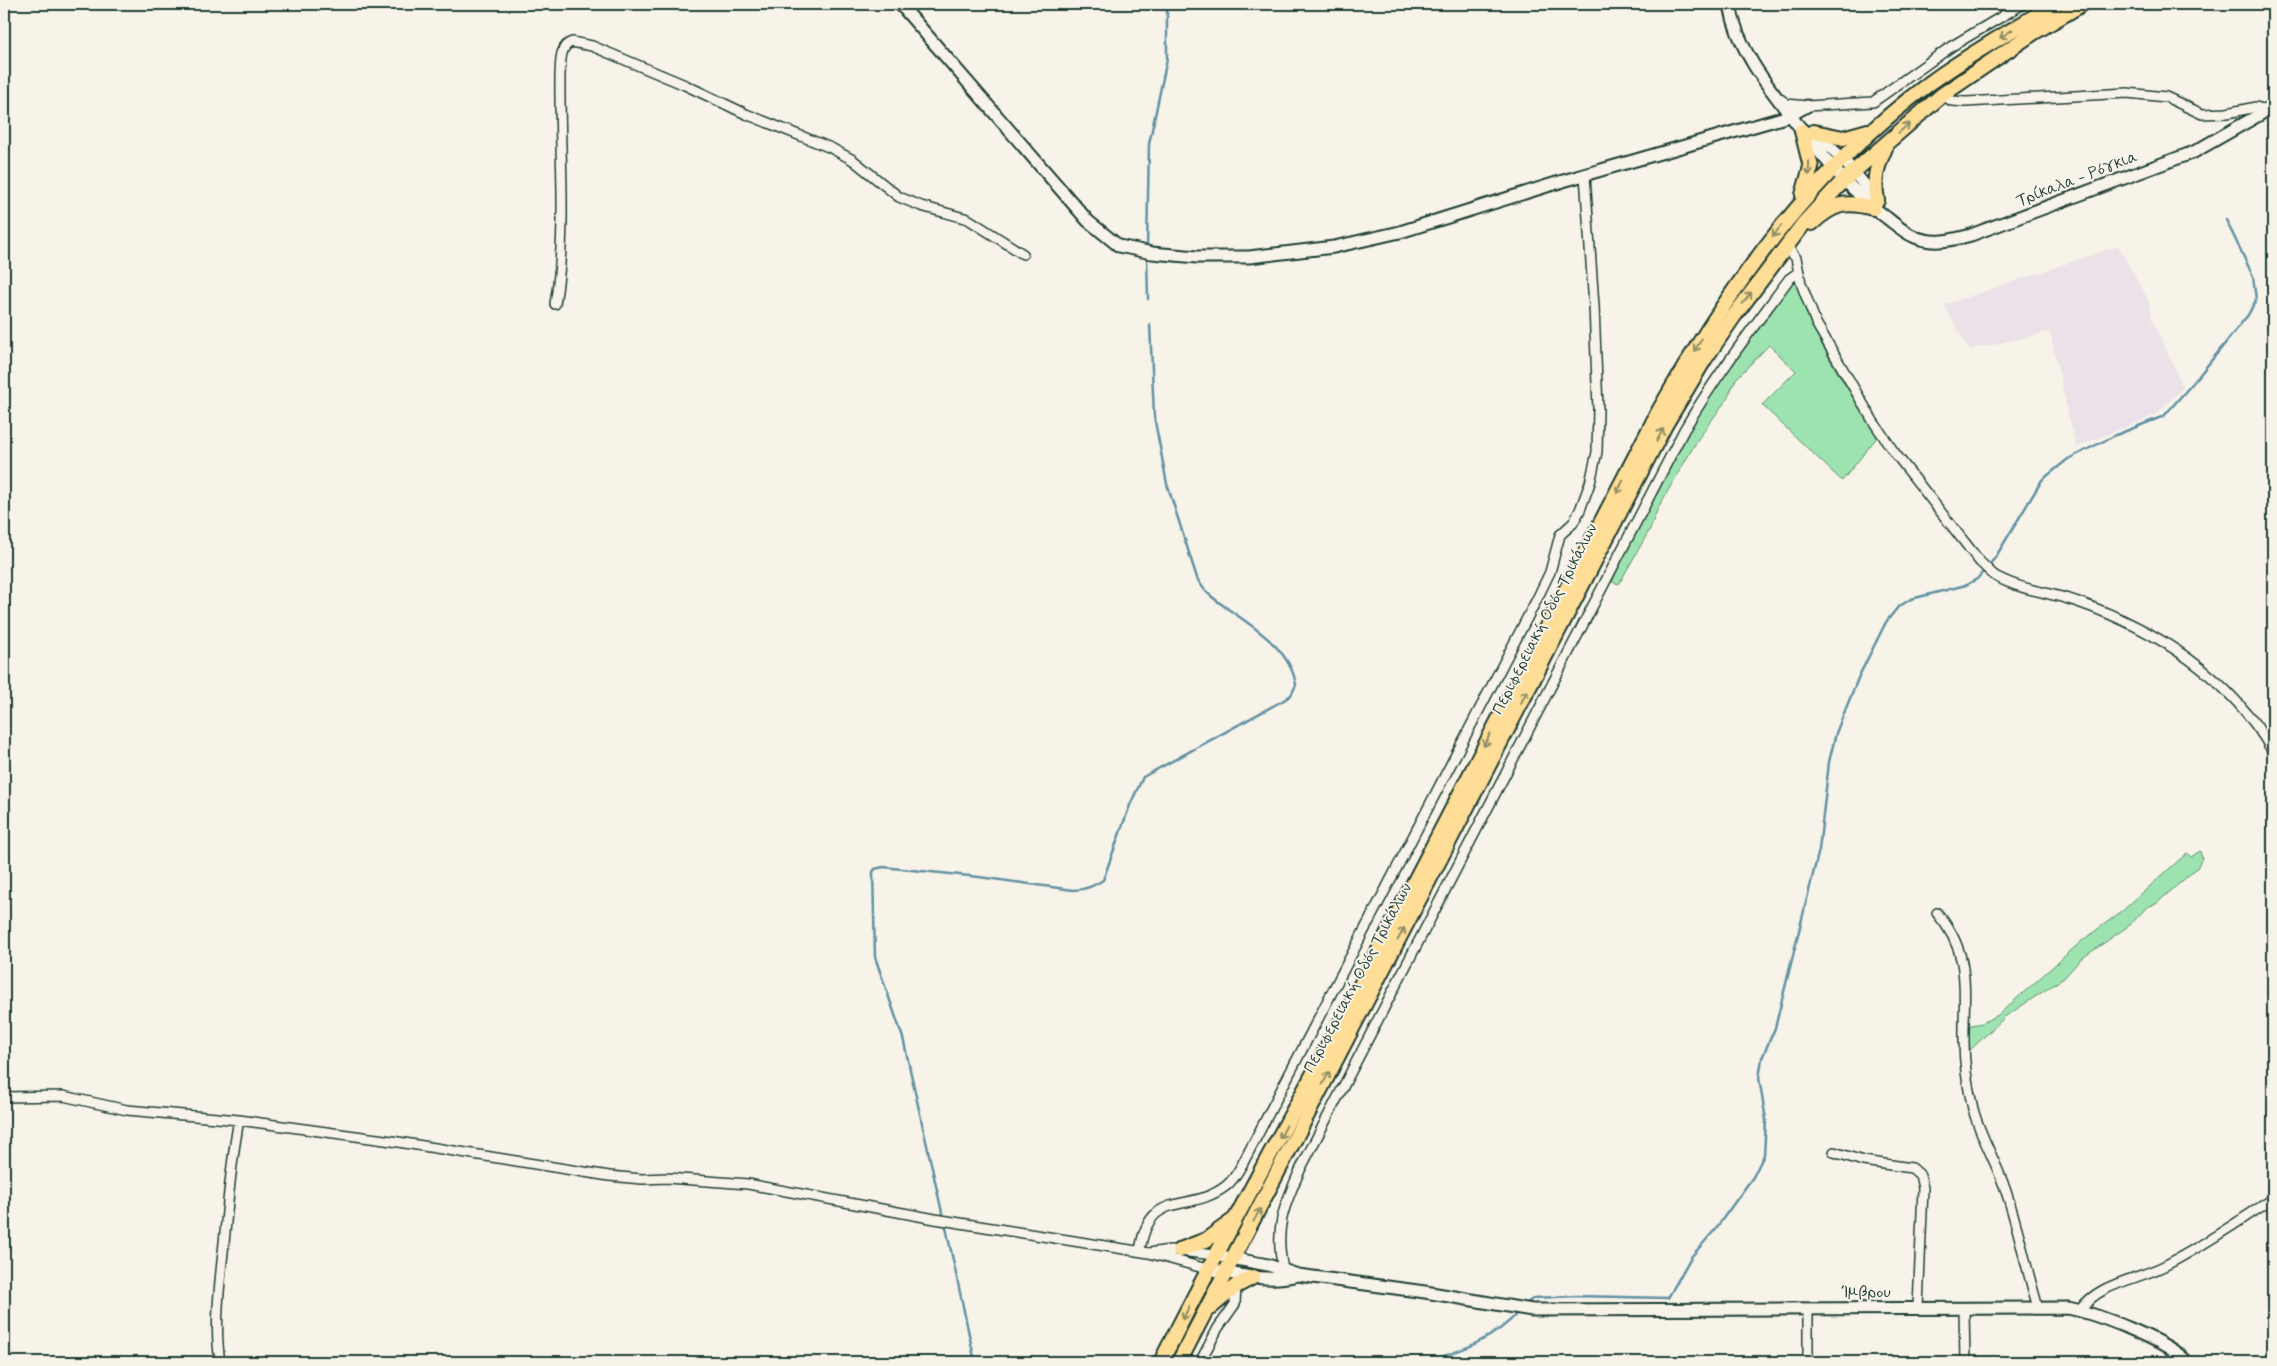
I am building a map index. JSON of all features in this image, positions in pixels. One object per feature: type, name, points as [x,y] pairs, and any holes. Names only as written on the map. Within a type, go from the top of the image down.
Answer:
[{"type":"main road","name":"Περιφερειακή Οδός Τρικάλων","points":[[1161,1362],[1215,1255],[1237,1218],[1360,986],[1659,411],[1705,334],[1754,262],[1800,204],[1837,163],[1875,128],[1931,82],[2054,4]]},
{"type":"main road","name":"Περιφερειακή Οδός Τρικάλων","points":[[1179,1362],[1666,425],[1723,331],[1788,244],[1819,206],[1849,175],[1942,95],[2033,33],[2082,4]]},
{"type":"main road","points":[[1800,125],[1844,138],[1875,128]]},
{"type":"main road","points":[[1800,125],[1811,167],[1800,204]]},
{"type":"main road","points":[[1788,244],[1824,213],[1838,205],[1875,204],[1876,170],[1888,143]]},
{"type":"main road","points":[[1180,1250],[1206,1240],[1237,1218]]},
{"type":"main road","points":[[1204,1314],[1236,1286],[1253,1277]]},
{"type":"street","points":[[900,4],[1088,221],[1116,244],[1136,250],[1164,254],[1197,257],[1249,257],[1352,243],[1400,232],[1585,175],[1800,125],[1807,106]]},
{"type":"street","name":"Τρίκαλα - Ρόγκια","points":[[1730,4],[1741,41],[1774,96],[1888,218],[1907,233],[1927,241],[1940,241],[1972,235],[2194,152],[2270,109]]},
{"type":"street","points":[[1774,96],[1787,104],[1807,106],[1865,104],[1879,99],[1914,71],[2024,4]]},
{"type":"street","points":[[555,304],[562,266],[563,230],[560,75],[562,51],[564,46],[572,42],[583,43],[685,85],[746,114],[826,145],[852,160],[899,197],[921,206],[968,219],[1023,254]]},
{"type":"street","points":[[1942,95],[1952,101],[1966,102],[2127,93],[2166,97],[2202,114],[2226,113],[2256,107],[2270,109]]},
{"type":"street","points":[[1145,1252],[1143,1235],[1151,1218],[1170,1205],[1198,1199],[1226,1186],[1244,1161],[1537,599],[1550,572],[1560,535],[1573,523],[1580,510],[1595,462],[1598,433],[1594,306],[1585,175]]},
{"type":"street","points":[[1788,244],[1796,258],[1816,323],[1873,421],[1894,452],[1980,562],[1993,574],[2013,583],[2104,612],[2156,636],[2193,662],[2228,694],[2251,719],[2273,752]]},
{"type":"street","points":[[1283,1270],[1278,1238],[1288,1198],[1301,1168],[1433,912],[1684,430],[1718,375],[1739,346],[1789,279],[1799,272]]},
{"type":"street","points":[[1937,913],[1953,935],[1963,961],[1966,976],[1964,1044],[1973,1108],[1978,1126],[2003,1182],[2038,1306]]},
{"type":"street","points":[[4,1097],[63,1096],[127,1110],[239,1120],[392,1141],[609,1176],[748,1184],[935,1219],[1145,1252],[1208,1269],[1253,1277],[1283,1279],[1298,1275]]},
{"type":"street","points":[[220,1362],[218,1320],[221,1268],[230,1175],[239,1120]]},
{"type":"street","points":[[1834,1152],[1863,1161],[1912,1168],[1920,1175],[1922,1188],[1918,1308]]},
{"type":"street","points":[[2080,1310],[2088,1299],[2098,1292],[2164,1266],[2273,1200]]},
{"type":"street","points":[[1145,1252],[1180,1250],[1215,1255],[1234,1258],[1298,1275]]},
{"type":"street","name":"Ίμβρου","points":[[1298,1275],[1425,1292],[1532,1310],[1668,1308],[1964,1309],[2038,1306],[2080,1310],[2143,1336],[2176,1353],[2187,1362]]},
{"type":"street","points":[[1200,1362],[1218,1328],[1235,1304],[1236,1286]]},
{"type":"street","points":[[1808,1309],[1808,1362]]},
{"type":"street","points":[[1964,1309],[1965,1362]]},
{"type":"shaded area","points":[[2118,246],[2147,297],[2152,319],[2183,387],[2156,415],[2076,447],[2050,332],[1969,350],[1944,305]]},
{"type":"green space","points":[[1794,278],[1797,281],[1811,322],[1831,362],[1878,436],[1842,481],[1762,405],[1796,371],[1769,345],[1736,379],[1727,399],[1698,439],[1658,508],[1650,529],[1619,584],[1612,582],[1636,529],[1713,386]]},
{"type":"green space","points":[[2200,851],[2202,858],[2197,868],[2156,904],[2147,907],[2130,925],[2081,959],[2064,978],[2006,1016],[1967,1053],[1966,1026],[1982,1023],[1998,1015],[2083,940],[2122,911],[2187,853],[2191,857]]},
{"type":"waterway","points":[[1147,248],[1149,144],[1167,59],[1167,4]]},
{"type":"waterway","points":[[1524,1305],[1534,1298],[1576,1296],[1668,1298],[1691,1257],[1714,1231],[1753,1177],[1764,1155],[1766,1120],[1759,1078],[1762,1058],[1775,1028],[1819,850],[1829,762],[1836,733],[1859,676],[1886,622],[1898,607],[1911,599],[1966,585],[1977,579],[1995,558],[2042,480],[2068,459],[2116,435],[2164,416],[2248,315],[2256,300],[2253,276],[2226,220]]},
{"type":"waterway","points":[[1147,256],[1148,299]]},
{"type":"waterway","points":[[943,1217],[903,1038],[875,957],[873,872],[875,869],[883,867],[979,877],[1073,890],[1092,886],[1103,880],[1130,805],[1143,777],[1284,700],[1291,695],[1296,685],[1293,672],[1278,649],[1257,630],[1212,597],[1202,587],[1197,578],[1167,484],[1154,416],[1150,324]]},
{"type":"waterway","points":[[945,1223],[975,1362]]},
{"type":"waterway","points":[[1424,1362],[1463,1349],[1488,1337],[1510,1321],[1519,1311]]}]
